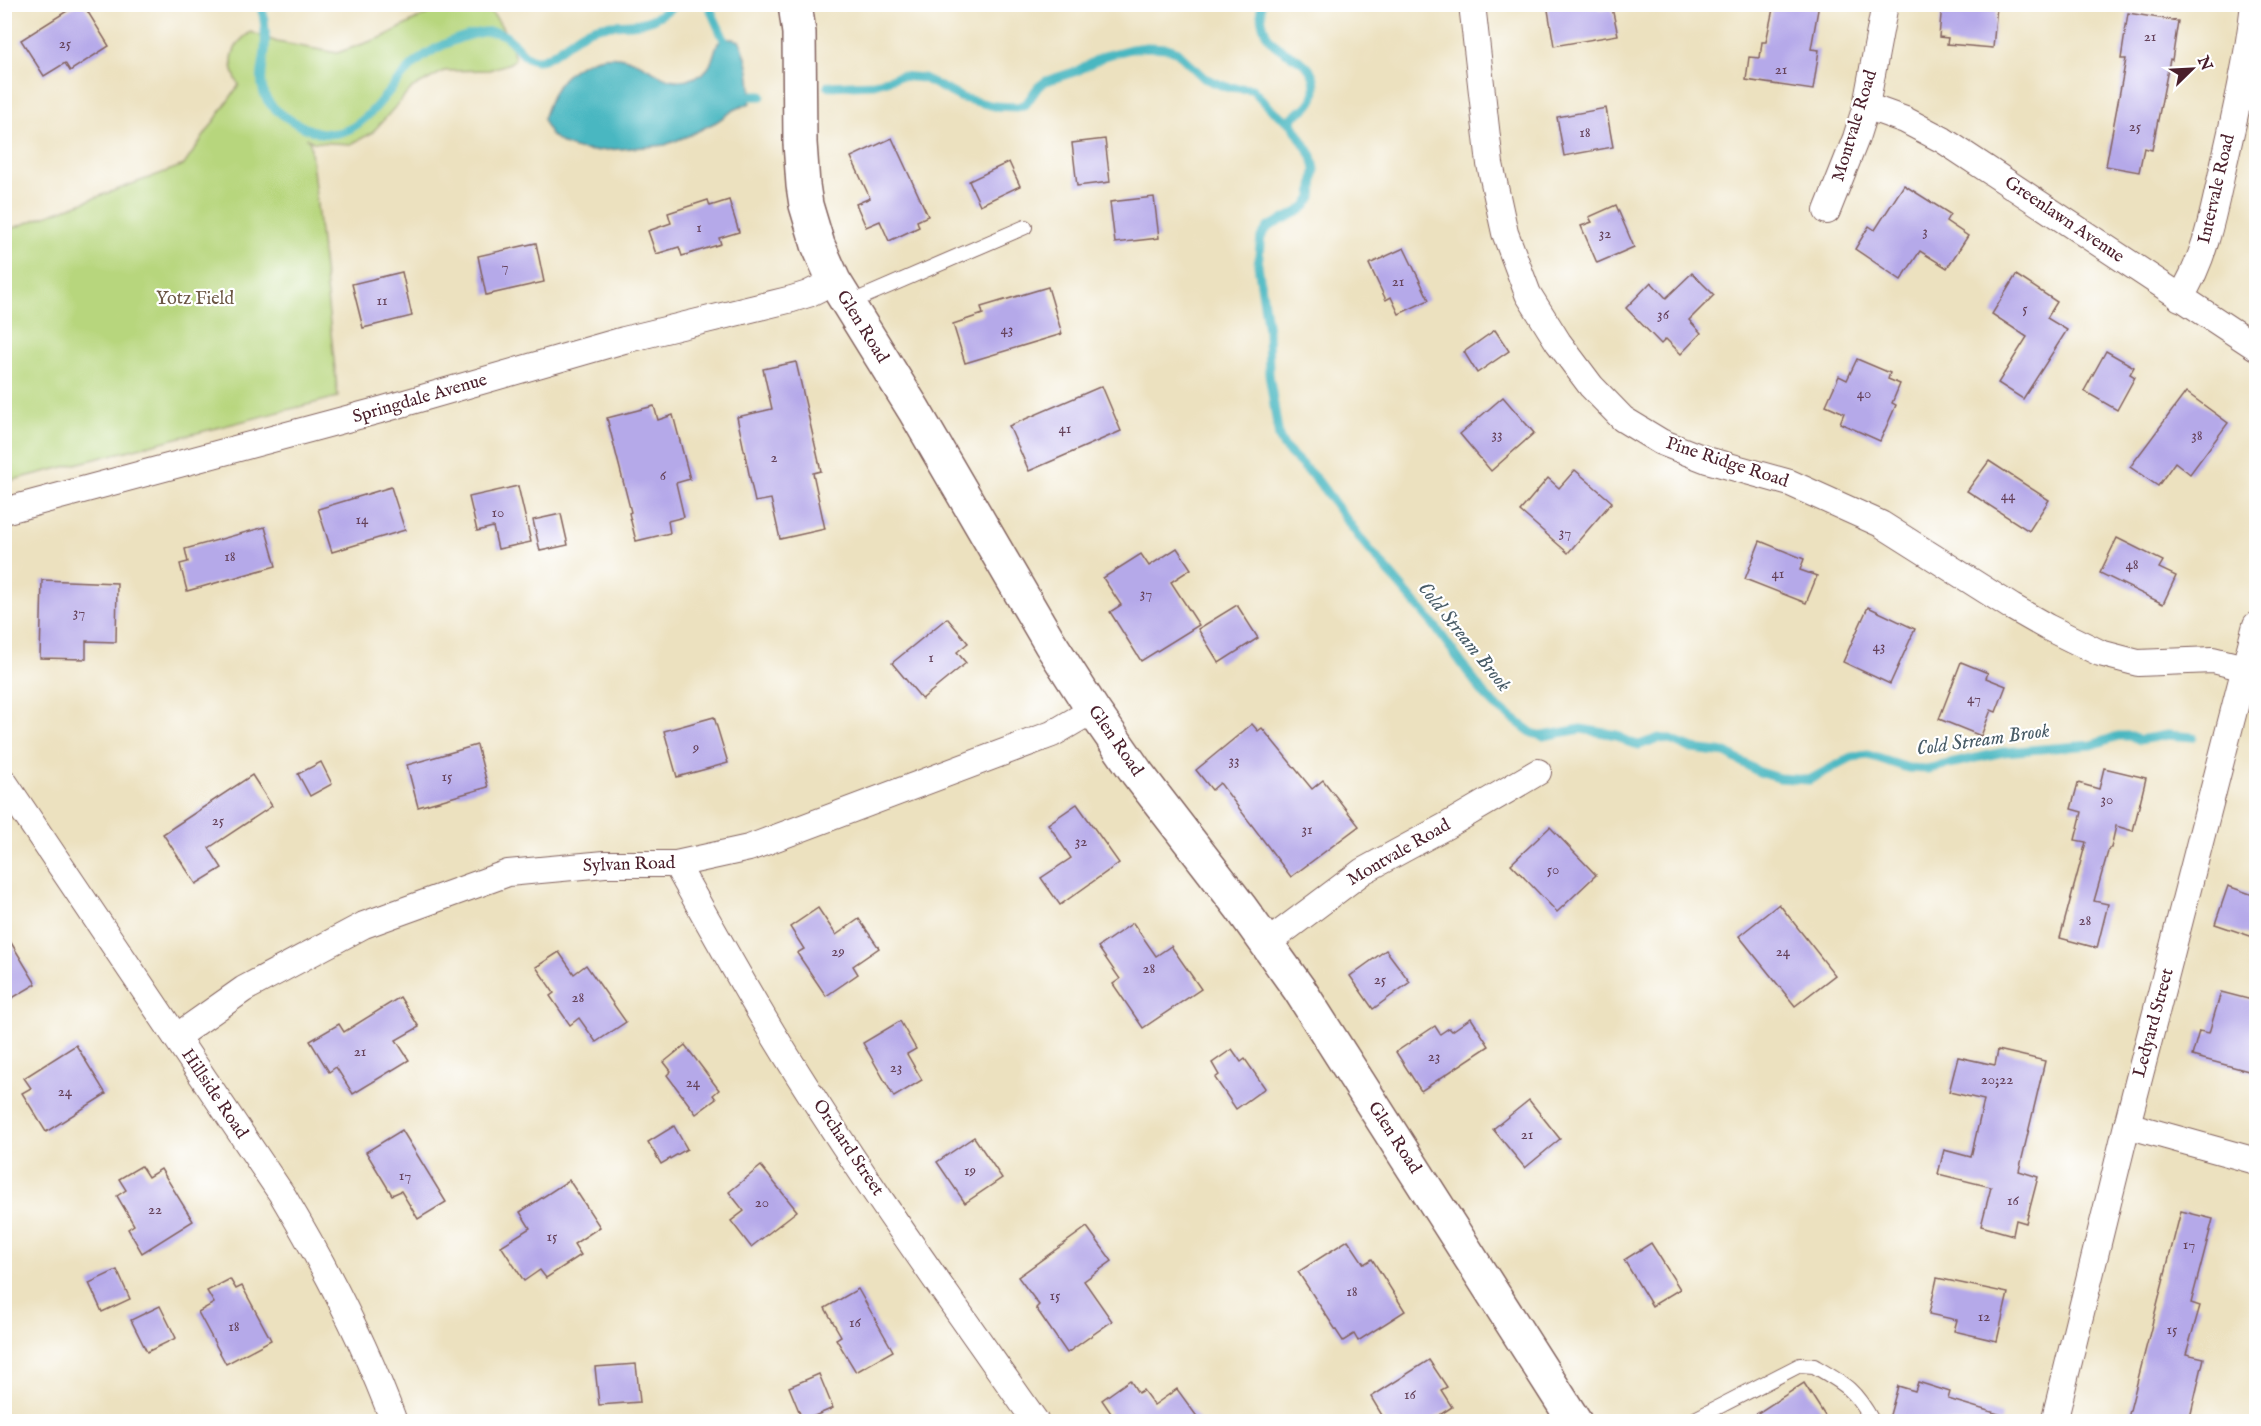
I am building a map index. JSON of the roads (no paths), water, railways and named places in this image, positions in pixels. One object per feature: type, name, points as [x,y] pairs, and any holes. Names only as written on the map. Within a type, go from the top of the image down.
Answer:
[{"type":"street","name":"Glen Road","points":[[795,4],[799,33],[800,143],[806,205],[818,245],[841,292],[914,410],[1050,643],[1093,710],[1137,773],[1267,943],[1299,989],[1575,1422]]},
{"type":"street","name":"Pine Ridge Road","points":[[1472,4],[1491,164],[1505,233],[1528,294],[1558,342],[1591,386],[1623,419],[1661,442],[1707,460],[1790,483],[1881,524],[2021,612],[2072,641],[2100,653],[2138,663],[2213,660],[2245,668]]},
{"type":"street","name":"Montvale Road","points":[[1827,211],[1852,149],[1866,106],[1886,4]]},
{"type":"street","name":"Intervale Road","points":[[2180,298],[2197,267],[2214,209],[2247,56],[2254,4]]},
{"type":"street","name":"Greenlawn Avenue","points":[[1866,106],[1905,120],[1943,140],[2256,347]]},
{"type":"street","name":"Springdale Avenue","points":[[4,511],[372,412],[624,340],[808,294],[841,292]]},
{"type":"street","name":"Ledyard Street","points":[[2054,1422],[2127,1125],[2256,625]]},
{"type":"street","name":"Sylvan Road","points":[[176,1037],[244,989],[364,925],[508,873],[605,864],[676,864],[749,848],[1052,734],[1093,710]]},
{"type":"street","name":"Montvale Road","points":[[1267,943],[1363,871],[1538,772]]},
{"type":"street","name":"Hillside Road","points":[[4,782],[283,1196],[307,1237],[353,1327],[394,1422]]},
{"type":"street","name":"Orchard Street","points":[[676,864],[772,1033],[802,1080],[926,1265],[1036,1422]]},
{"type":"street","points":[[2127,1125],[2256,1161]]},
{"type":"lane","points":[[841,292],[1025,227]]},
{"type":"lane","points":[[1689,1422],[1800,1365],[1808,1364],[1848,1386],[1863,1404],[1873,1422]]},
{"type":"water","points":[[725,39],[740,41],[747,64],[751,96],[750,103],[716,122],[665,145],[594,151],[563,144],[550,134],[543,119],[551,97],[564,78],[580,65],[599,58],[618,57],[638,63],[669,79],[690,79],[705,72],[718,43]]},
{"type":"waterway","points":[[261,4],[265,38],[261,80],[267,100],[280,113],[294,122],[315,132],[333,134],[348,129],[362,120],[413,65],[435,49],[452,41],[478,33],[500,33],[513,42],[528,58],[536,60],[555,53],[586,31],[603,26],[644,22],[676,4]]},
{"type":"waterway","points":[[709,4],[727,49]]},
{"type":"waterway","name":"Cold Stream Brook","points":[[1261,4],[1262,23],[1270,40],[1305,65],[1314,79],[1315,89],[1311,102],[1293,117],[1292,124],[1312,156],[1315,169],[1312,197],[1298,212],[1268,227],[1261,237],[1258,265],[1268,330],[1269,374],[1279,437],[1284,447],[1318,481],[1363,542],[1434,625],[1483,693],[1496,706],[1532,733],[1543,736],[1581,729],[1617,735],[1628,742],[1639,745],[1659,738],[1693,749],[1726,753],[1759,772],[1779,778],[1809,780],[1852,757],[1868,755],[1908,768],[1927,769],[2003,752],[2092,745],[2118,736],[2132,736],[2139,740],[2167,735],[2193,737]]},
{"type":"waterway","points":[[828,86],[874,84],[900,76],[923,78],[962,98],[994,106],[1017,107],[1026,104],[1038,87],[1046,81],[1077,71],[1104,56],[1131,49],[1167,48],[1176,51],[1204,78],[1226,87],[1252,89],[1271,109],[1292,124]]},
{"type":"waterway","points":[[741,93],[744,96],[761,96]]},
{"type":"park label","name":"Yotz Field","points":[[195,299]]}]
